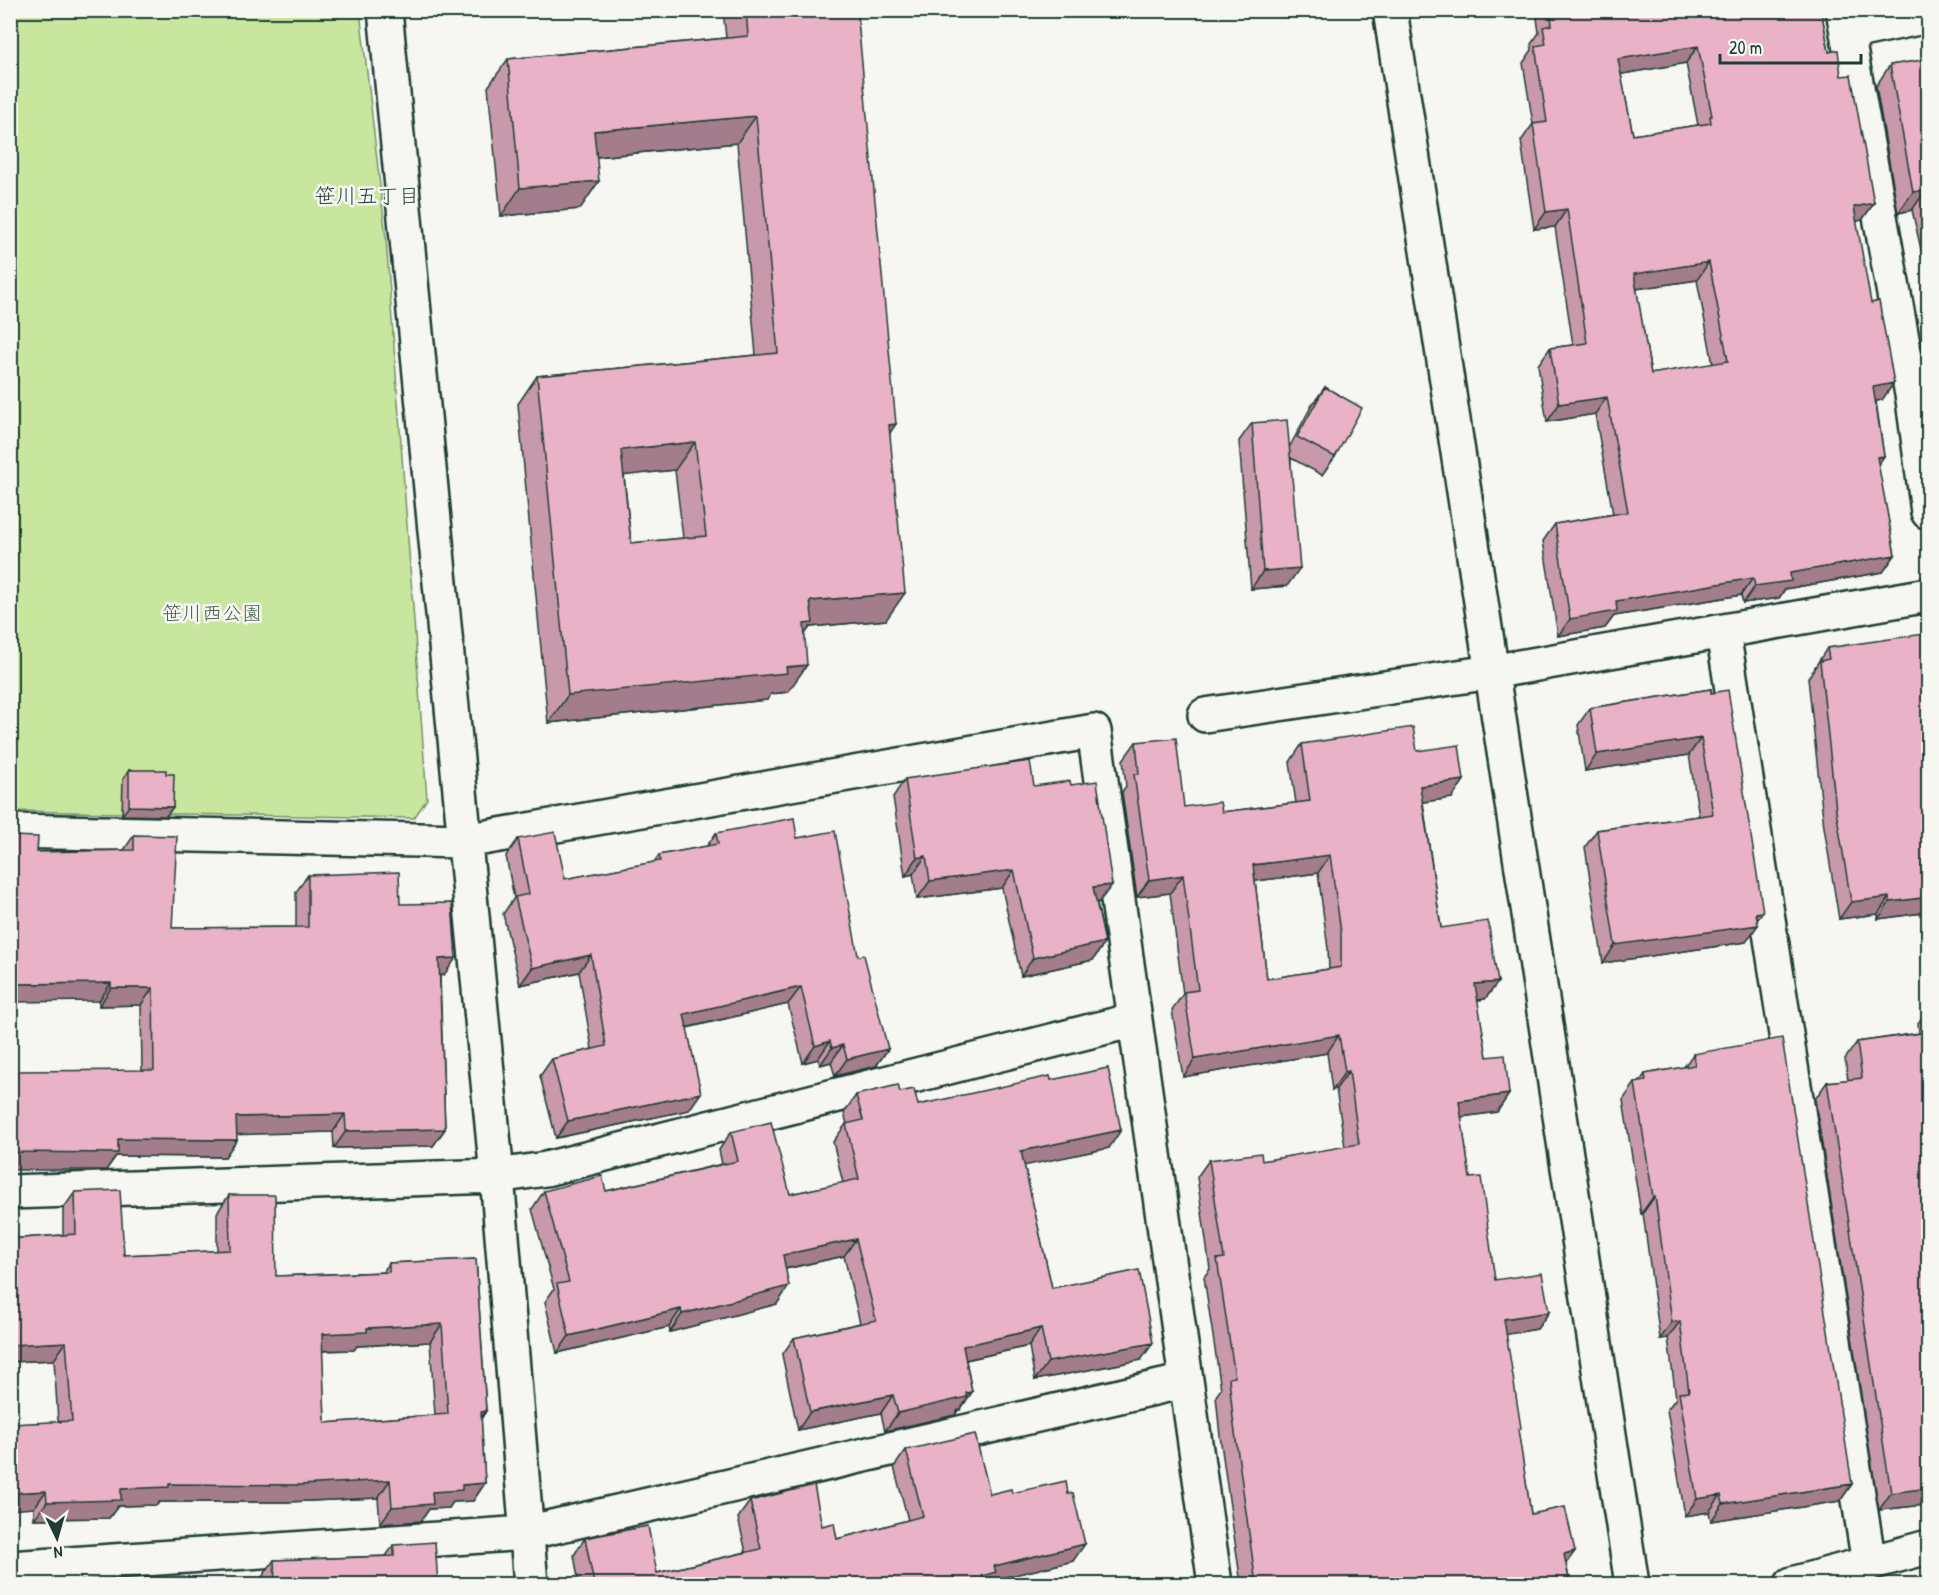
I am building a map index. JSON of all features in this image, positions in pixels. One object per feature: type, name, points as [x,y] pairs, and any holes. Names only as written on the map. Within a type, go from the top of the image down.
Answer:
[{"type":"street","points":[[385,10],[497,1176],[531,1584]]},
{"type":"street","points":[[1390,10],[1632,1584]]},
{"type":"street","points":[[1929,16],[1845,22],[1921,399],[1929,512]]},
{"type":"street","points":[[1205,715],[1491,672],[1929,595]]},
{"type":"street","points":[[1723,632],[1869,1563]]},
{"type":"street","points":[[10,831],[465,841],[1094,731],[1215,1584]]},
{"type":"street","points":[[10,1192],[497,1176],[546,1168],[1134,1020]]},
{"type":"street","points":[[10,1569],[526,1533],[1185,1381]]},
{"type":"street","points":[[1792,1584],[1929,1547]]},
{"type":"green space","name":"笹川西公園","points":[[11,11],[360,11],[386,238],[427,799],[414,818],[11,811]]},
{"type":"building","points":[[746,10],[857,10],[896,424],[889,425],[905,593],[810,601],[813,623],[804,624],[807,665],[786,667],[787,673],[568,695],[537,376],[778,353],[756,116],[594,131],[599,181],[520,188],[508,59],[748,36]],"holes":[[[695,442],[706,536],[631,543],[621,450]]]},
{"type":"building","points":[[1550,10],[1821,10],[1829,52],[1838,50],[1841,76],[1851,75],[1874,203],[1854,207],[1871,303],[1879,301],[1894,383],[1873,387],[1884,456],[1877,457],[1895,555],[1790,573],[1791,581],[1755,586],[1753,578],[1616,601],[1617,611],[1570,619],[1555,524],[1628,512],[1607,397],[1559,404],[1550,348],[1587,343],[1567,209],[1546,212],[1533,124],[1547,122],[1535,46],[1546,44],[1543,27],[1552,25]],"holes":[[[1698,46],[1712,116],[1710,116],[1711,123],[1633,135],[1618,59]],[[1709,262],[1728,361],[1651,374],[1634,274]]]},
{"type":"building","points":[[1929,59],[1929,200],[1926,190],[1913,192],[1890,65]]},
{"type":"building","points":[[1325,387],[1362,408],[1335,457],[1297,437]]},
{"type":"building","points":[[1287,420],[1300,568],[1263,571],[1252,423]]},
{"type":"building","points":[[1924,634],[1929,668],[1929,897],[1890,902],[1889,897],[1851,902],[1836,810],[1820,661],[1829,659],[1827,648]]},
{"type":"building","points":[[1711,689],[1711,693],[1728,690],[1763,912],[1756,913],[1758,925],[1615,945],[1597,830],[1713,814],[1701,738],[1597,754],[1590,708]]},
{"type":"building","points":[[1413,727],[1417,751],[1459,745],[1464,780],[1420,786],[1441,928],[1488,921],[1498,982],[1475,984],[1487,1057],[1505,1055],[1509,1094],[1459,1101],[1470,1178],[1481,1177],[1495,1280],[1542,1273],[1549,1312],[1504,1319],[1521,1428],[1518,1429],[1531,1514],[1565,1507],[1575,1551],[1564,1554],[1570,1584],[1256,1584],[1233,1418],[1229,1378],[1235,1377],[1217,1259],[1224,1258],[1209,1160],[1261,1153],[1262,1161],[1359,1144],[1349,1071],[1345,1072],[1339,1035],[1195,1059],[1184,992],[1198,990],[1183,875],[1149,880],[1134,774],[1139,774],[1136,742],[1176,738],[1184,807],[1220,802],[1222,812],[1310,801],[1302,744]],"holes":[[[1330,855],[1341,932],[1341,967],[1267,979],[1253,865]]]},
{"type":"building","points":[[1030,761],[1034,786],[1070,781],[1071,785],[1097,781],[1112,885],[1093,887],[1105,942],[1033,958],[1014,870],[930,881],[926,856],[917,858],[905,779]]},
{"type":"building","points":[[129,770],[166,770],[166,774],[174,774],[173,807],[129,806]]},
{"type":"building","points":[[794,818],[797,838],[835,831],[858,956],[864,955],[888,1049],[847,1059],[843,1045],[832,1048],[830,1041],[815,1046],[801,987],[684,1014],[701,1093],[568,1121],[552,1059],[606,1046],[591,955],[532,968],[515,897],[529,894],[518,839],[555,832],[565,879],[660,861],[659,855],[718,844],[716,833]]},
{"type":"building","points":[[134,835],[177,836],[172,928],[308,927],[308,875],[399,872],[400,904],[452,903],[456,958],[439,959],[445,1129],[346,1131],[345,1114],[236,1117],[237,1140],[118,1139],[118,1153],[10,1152],[10,1071],[154,1070],[153,988],[111,988],[111,983],[11,984],[10,836],[38,837],[37,852],[134,850]]},
{"type":"building","points":[[1929,1032],[1929,1488],[1891,1493],[1827,1082],[1862,1078],[1857,1042]]},
{"type":"building","points":[[1782,1038],[1852,1484],[1723,1504],[1721,1495],[1697,1499],[1679,1393],[1689,1392],[1680,1321],[1672,1322],[1655,1196],[1653,1197],[1635,1083],[1646,1081],[1645,1074],[1695,1065],[1693,1054]]},
{"type":"building","points":[[1108,1068],[1121,1130],[1021,1151],[1052,1288],[1139,1270],[1153,1343],[1048,1362],[1041,1328],[963,1346],[972,1392],[966,1393],[967,1397],[898,1413],[893,1395],[810,1412],[794,1338],[876,1320],[856,1239],[783,1255],[789,1286],[682,1314],[681,1309],[569,1336],[557,1284],[569,1282],[544,1191],[602,1176],[606,1191],[738,1161],[731,1132],[771,1122],[790,1194],[859,1179],[846,1124],[863,1120],[856,1095],[898,1085],[900,1092],[914,1089],[918,1105],[1050,1076],[1051,1080]]},
{"type":"building","points":[[120,1190],[124,1255],[230,1250],[229,1195],[275,1195],[276,1276],[389,1272],[389,1263],[476,1259],[486,1411],[481,1412],[485,1483],[462,1485],[462,1490],[432,1492],[433,1504],[392,1507],[390,1480],[299,1485],[169,1484],[169,1487],[121,1489],[121,1500],[47,1502],[46,1491],[10,1493],[10,1424],[72,1421],[66,1342],[10,1345],[10,1239],[76,1234],[75,1192]],"holes":[[[442,1324],[448,1414],[325,1423],[322,1334],[367,1332],[367,1328]]]},
{"type":"building","points":[[975,1434],[990,1494],[1011,1489],[1012,1493],[1066,1481],[1068,1494],[1073,1493],[1085,1544],[994,1566],[996,1572],[982,1576],[985,1584],[594,1584],[585,1538],[648,1526],[657,1573],[761,1549],[750,1501],[814,1485],[822,1526],[834,1523],[837,1539],[923,1516],[906,1450]]},
{"type":"building","points":[[435,1542],[438,1584],[275,1584],[274,1560],[394,1556],[394,1545]]},
{"type":"district","name":"笹川五丁目","points":[[367,195]]}]
